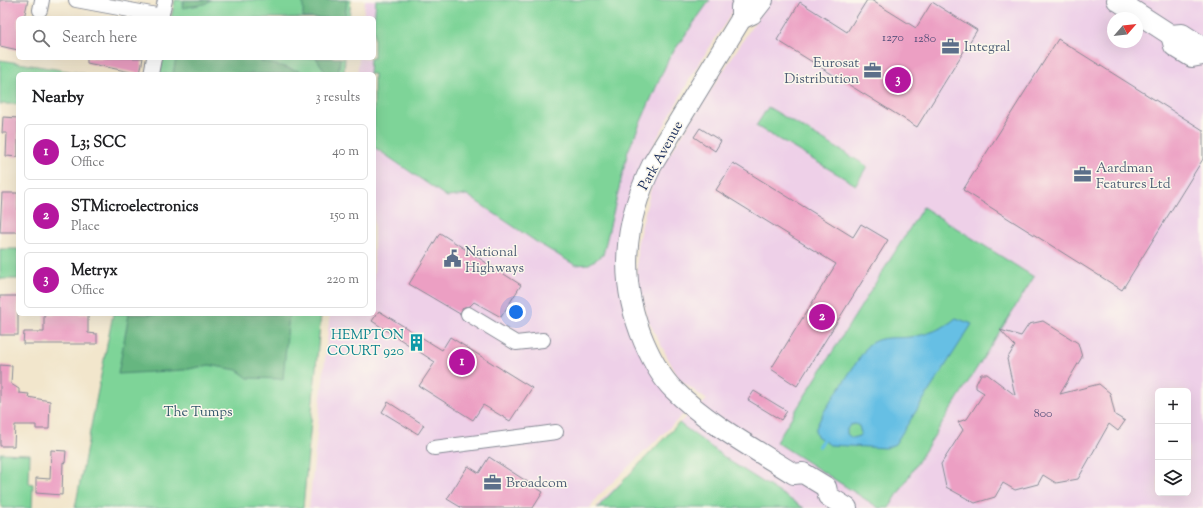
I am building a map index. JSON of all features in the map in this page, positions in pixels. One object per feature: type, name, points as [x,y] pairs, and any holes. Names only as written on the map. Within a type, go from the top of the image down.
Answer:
[{"type":"street","points":[[76,0],[157,16]]},
{"type":"street","points":[[162,16],[165,0]]},
{"type":"street","name":"Park Avenue","points":[[763,0],[752,14],[744,9],[652,165],[640,190],[627,247],[627,278],[638,326],[650,356],[672,388],[720,427],[794,474],[803,473],[826,487],[828,496],[847,508]]},
{"type":"street","points":[[1117,0],[1172,35],[1174,46],[1178,49],[1192,57],[1203,54]]},
{"type":"street","points":[[151,72],[154,60]]},
{"type":"street","points":[[468,314],[516,343],[543,340]]},
{"type":"street","points":[[434,448],[556,432]]},
{"type":"shaded area","points":[[365,0],[740,0],[693,73],[646,159],[620,286],[688,410],[597,497],[590,508],[309,508],[330,316],[376,316],[376,72],[357,72],[359,60],[376,60],[376,16],[363,16]]},
{"type":"shaded area","points":[[769,0],[1203,0],[1203,508],[596,508],[601,501],[652,452],[679,423],[707,400],[679,379],[649,322],[637,278],[637,245],[653,180]]},
{"type":"green space","points":[[175,0],[351,0],[349,16],[171,16]]},
{"type":"green space","points":[[184,0],[211,0],[205,4],[182,8]]},
{"type":"green space","points":[[303,0],[347,0],[345,16],[303,16]]},
{"type":"green space","points":[[376,0],[710,0],[669,58],[628,151],[603,255],[589,264],[575,265],[538,243],[467,195],[447,197],[376,148],[376,72],[369,72],[370,60],[376,60],[376,16],[375,16]]},
{"type":"green space","points":[[0,60],[73,72],[16,72],[16,104],[0,104]]},
{"type":"green space","points":[[163,60],[345,60],[344,72],[160,72]]},
{"type":"green space","points":[[176,60],[257,60],[303,72],[173,72]]},
{"type":"green space","points":[[317,60],[340,60],[338,72],[326,72]]},
{"type":"green space","points":[[768,107],[867,166],[856,185],[756,126]]},
{"type":"green space","points":[[923,207],[1034,277],[889,508],[879,508],[776,442]]},
{"type":"green space","points":[[0,249],[16,249],[16,279],[0,279]]},
{"type":"green space","name":"The Tumps","points":[[113,316],[321,316],[303,508],[75,508]]},
{"type":"green space","points":[[129,316],[289,316],[283,379],[248,378],[237,370],[209,365],[184,370],[118,374]]},
{"type":"green space","points":[[679,423],[731,462],[804,508],[597,508]]},
{"type":"green space","points":[[0,453],[30,454],[29,483],[33,484],[32,508],[3,508],[0,504]]},
{"type":"water","points":[[956,318],[972,324],[895,444],[886,448],[830,445],[817,436],[815,430],[823,413],[868,345],[878,340],[888,338],[923,335],[951,322]],"holes":[[[855,424],[859,426],[861,433],[859,436],[852,438],[847,434],[847,429],[850,425]]]},
{"type":"building","points":[[0,0],[28,0],[24,16],[16,16],[16,50],[0,46]]},
{"type":"building","points":[[867,0],[871,0],[916,28],[932,2],[977,30],[917,127],[777,40],[800,2],[847,32]]},
{"type":"building","name":"Aardman Features Ltd","points":[[1058,39],[1203,130],[1203,159],[1122,290],[963,190]]},
{"type":"building","points":[[87,60],[143,60],[140,72],[130,72],[87,63]]},
{"type":"building","points":[[3,117],[16,118],[16,157],[6,156],[7,133],[2,133]]},
{"type":"building","points":[[700,128],[721,141],[715,151],[694,137]]},
{"type":"building","points":[[733,163],[853,237],[861,224],[888,240],[797,386],[771,369],[836,264],[716,190]]},
{"type":"building","points":[[2,193],[16,193],[16,232],[0,232]]},
{"type":"building","name":"National Highways","points":[[440,233],[521,285],[501,317],[474,302],[470,306],[464,307],[460,314],[409,284]]},
{"type":"building","points":[[0,296],[16,296],[18,335],[0,335]]},
{"type":"building","points":[[379,311],[442,350],[450,337],[532,388],[510,421],[483,405],[473,420],[419,386],[435,362],[372,321]]},
{"type":"building","points":[[44,316],[88,316],[88,333],[97,334],[97,344],[23,344],[24,332],[44,332]]},
{"type":"building","points":[[1043,321],[1078,343],[1082,357],[1060,394],[1099,384],[1110,393],[1115,415],[1125,421],[1118,431],[1109,424],[1078,479],[1056,483],[1043,475],[1038,484],[1015,490],[1003,483],[995,497],[975,503],[946,487],[941,464],[963,430],[958,422],[967,419],[984,393],[976,388],[976,384],[981,374],[987,374],[1015,395],[1007,359],[1015,346],[1000,330],[1021,336],[1029,324]]},
{"type":"building","points":[[0,365],[12,366],[11,384],[19,389],[19,393],[29,394],[28,397],[50,401],[49,429],[36,429],[36,425],[15,425],[14,446],[0,446]]},
{"type":"building","points":[[754,391],[787,411],[781,420],[748,400]]},
{"type":"building","points":[[388,402],[424,425],[418,434],[382,412]]},
{"type":"building","points":[[51,450],[66,451],[65,463],[63,462],[62,495],[36,493],[36,478],[50,479]]},
{"type":"building","name":"Broadcom","points":[[489,457],[543,492],[533,508],[462,508],[447,499],[468,466],[479,473]]},
{"type":"waterway","points":[[819,446],[823,440]]},
{"type":"place","name":"Integral","points":[[951,46]]},
{"type":"place","name":"Eurosat Distribution","points":[[872,70]]},
{"type":"place","name":"Metryx","points":[[898,80]]},
{"type":"place","name":"Aardman Features Ltd","points":[[1083,175]]},
{"type":"place","name":"National Highways","points":[[452,259]]},
{"type":"place","name":"STMicroelectronics","points":[[822,317]]},
{"type":"place","name":"HEMPTON COURT 920","points":[[417,342]]},
{"type":"place","name":"L3; SCC","points":[[462,362]]},
{"type":"place","name":"Broadcom","points":[[493,482]]}]
